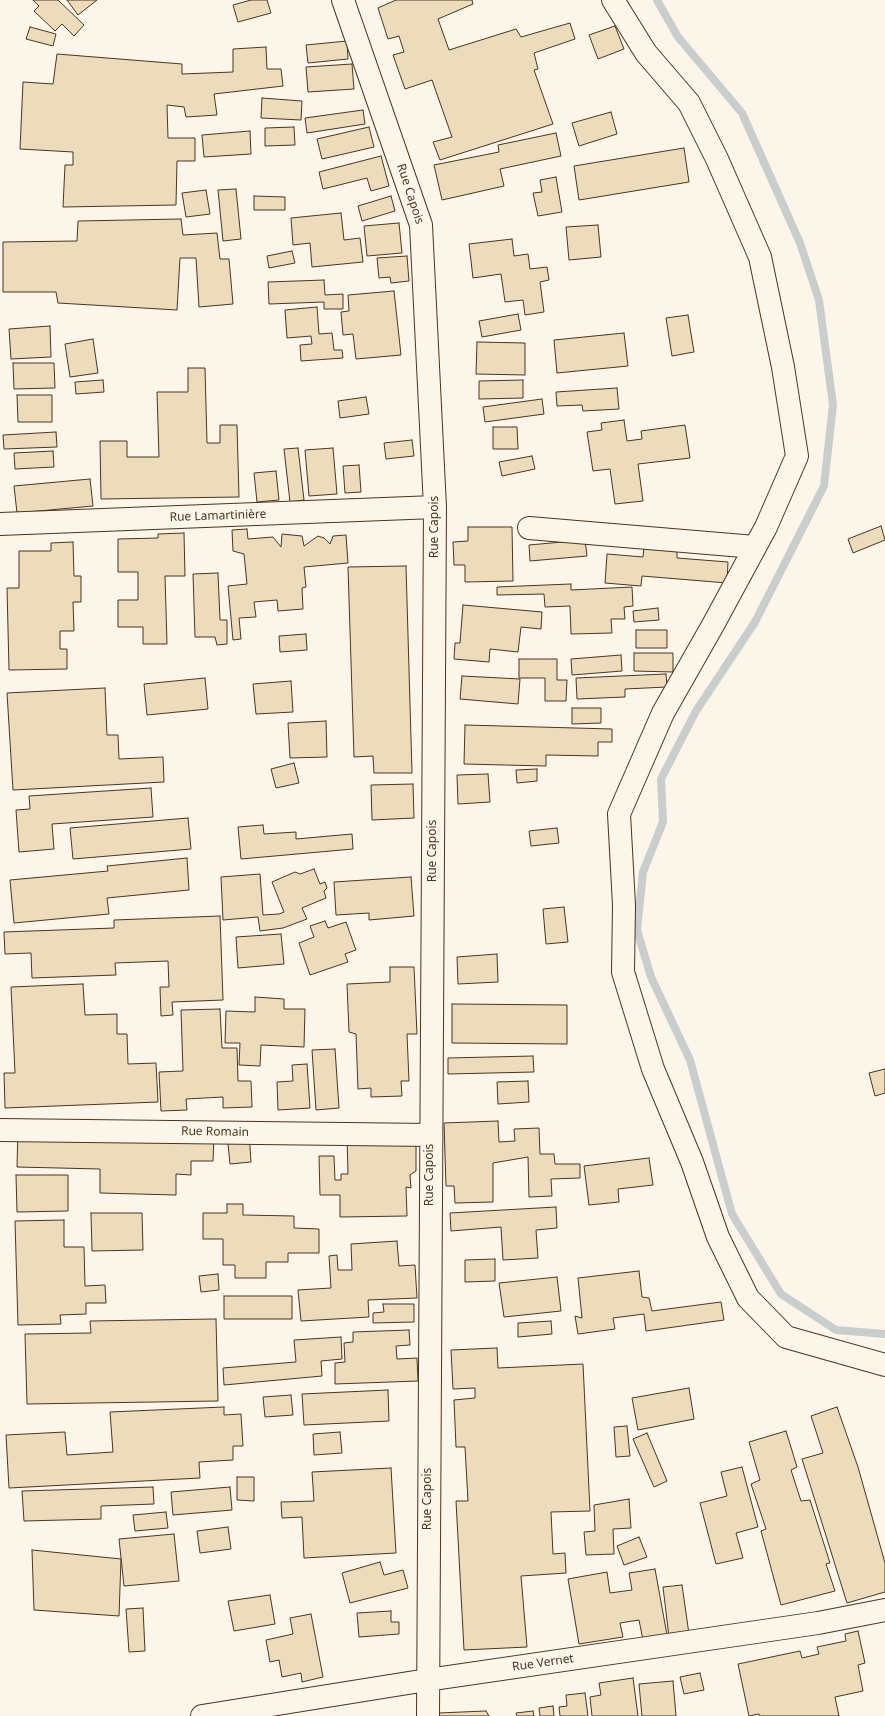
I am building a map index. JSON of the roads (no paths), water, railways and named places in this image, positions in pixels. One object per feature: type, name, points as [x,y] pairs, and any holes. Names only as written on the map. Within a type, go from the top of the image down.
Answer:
[{"type":"street","name":"Rue Capois","points":[[343,0],[421,225],[435,507],[427,1680],[428,1716]]},
{"type":"street","points":[[613,0],[646,53],[689,103],[717,159],[760,257],[783,367],[797,456],[766,527],[662,713],[619,814],[624,905],[623,972],[654,1068],[692,1162],[718,1237],[748,1298],[786,1337],[885,1365]]},
{"type":"street","name":"Rue Lamartinière","points":[[0,524],[435,507]]},
{"type":"street","points":[[529,528],[755,547]]},
{"type":"street","name":"Rue Romain","points":[[0,1130],[431,1135]]},
{"type":"street","name":"Rue Vernet","points":[[202,1716],[427,1680],[818,1623],[885,1610]]},
{"type":"waterway","points":[[657,0],[678,37],[742,113],[800,243],[819,300],[833,405],[824,486],[755,622],[696,711],[661,779],[663,822],[643,872],[637,930],[651,977],[690,1060],[732,1214],[781,1294],[836,1330],[885,1334]]}]
